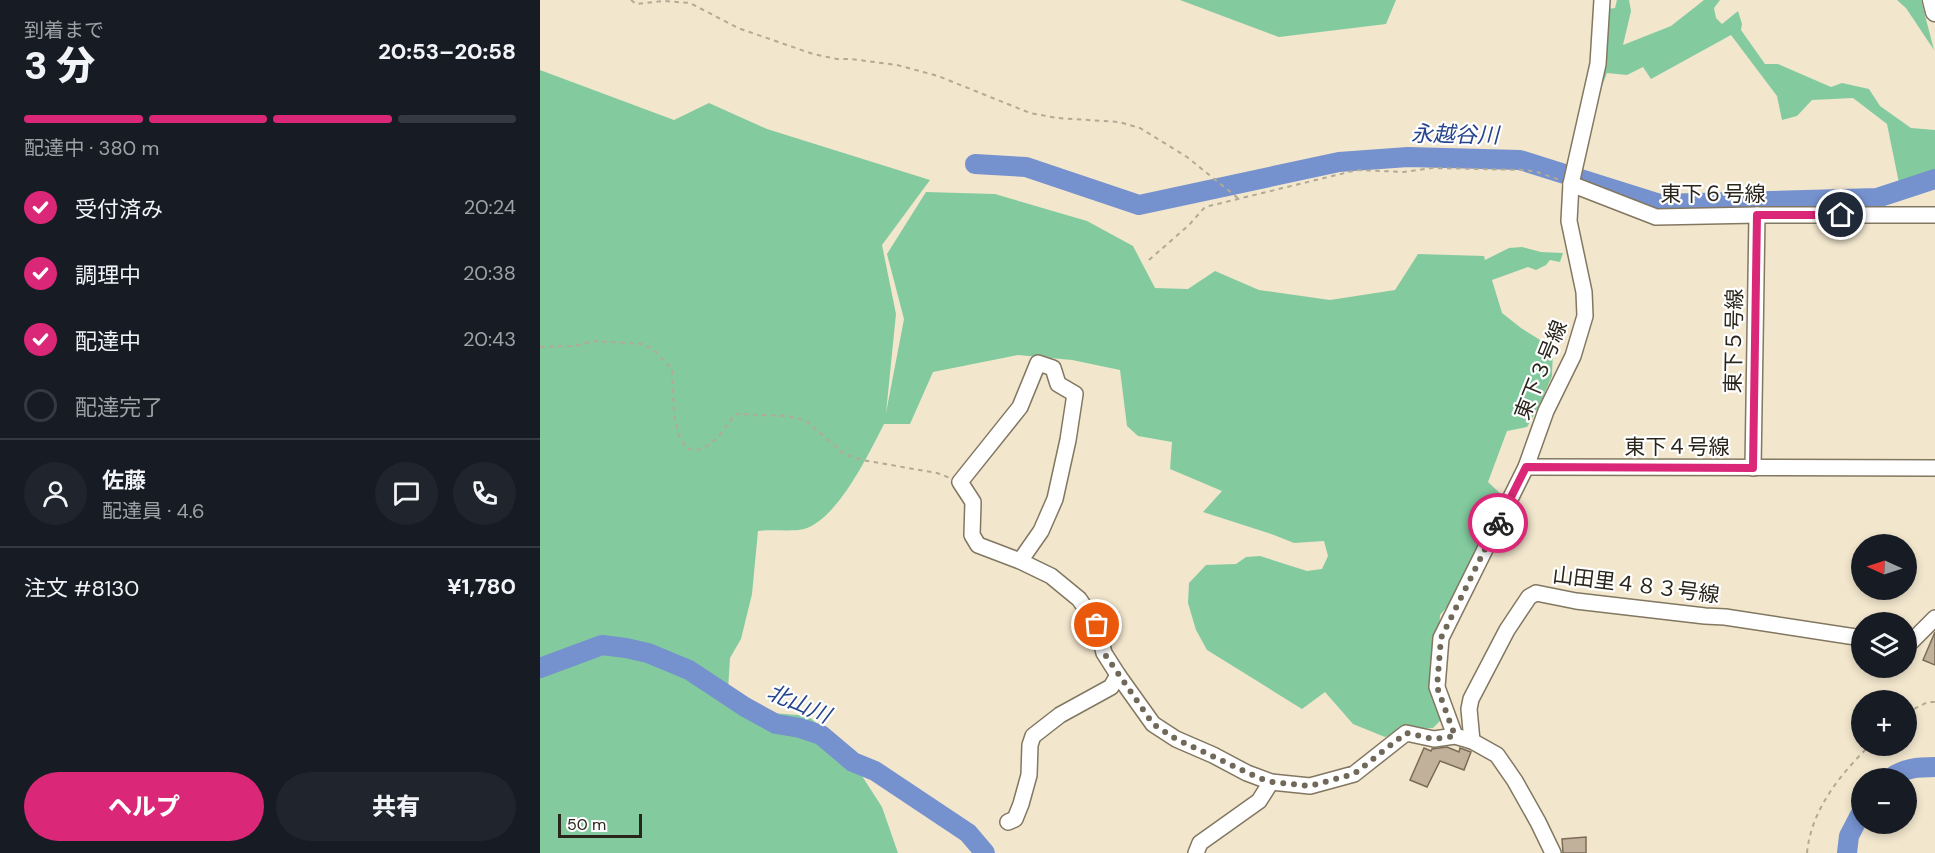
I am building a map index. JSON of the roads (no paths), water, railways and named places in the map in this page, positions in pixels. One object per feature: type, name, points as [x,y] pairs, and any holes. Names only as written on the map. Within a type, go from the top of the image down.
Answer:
[{"type":"main road","points":[[1932,0],[1935,12]]},
{"type":"street","name":"東下３号線","points":[[1455,736],[1437,687],[1441,638],[1526,467],[1546,411],[1573,356],[1585,316],[1584,292],[1569,221],[1572,179],[1598,64],[1602,0]]},
{"type":"street","name":"東下６号線","points":[[1572,179],[1656,217],[1935,215]]},
{"type":"street","name":"東下５号線","points":[[1753,468],[1757,215]]},
{"type":"street","points":[[1020,561],[1041,531],[1055,499],[1075,394],[1058,384],[1053,368],[1038,363],[1020,407],[960,482],[973,502],[972,535],[978,545],[1051,576],[1079,599],[1097,625],[1104,653],[1153,724],[1176,739],[1248,773],[1271,782],[1310,786],[1354,774],[1406,733],[1434,739],[1455,736],[1472,741],[1497,755],[1538,822],[1553,853]]},
{"type":"street","name":"東下４号線","points":[[1526,467],[1935,468]]},
{"type":"street","name":"山田里４８３号線","points":[[1472,741],[1469,709],[1471,699],[1507,630],[1529,597],[1536,593],[1588,602],[1705,616],[1725,616],[1851,636]]},
{"type":"street","points":[[1917,636],[1935,618]]},
{"type":"street","points":[[1008,822],[1015,819],[1025,792],[1033,736],[1060,715],[1111,687],[1118,675]]},
{"type":"street","points":[[1196,853],[1200,843],[1259,801],[1271,782]]},
{"type":"waterway","name":"永越谷川","points":[[975,164],[1026,167],[1139,205],[1339,162],[1408,157],[1520,160],[1660,204],[1877,198],[1935,179]]},
{"type":"waterway","name":"北山川","points":[[540,668],[602,645],[648,653],[689,670],[745,707],[776,724],[800,728],[821,735],[853,762],[875,771],[968,833],[985,853]]},
{"type":"waterway","points":[[1917,768],[1935,767]]},
{"type":"waterway","points":[[1847,853],[1851,832]]}]
